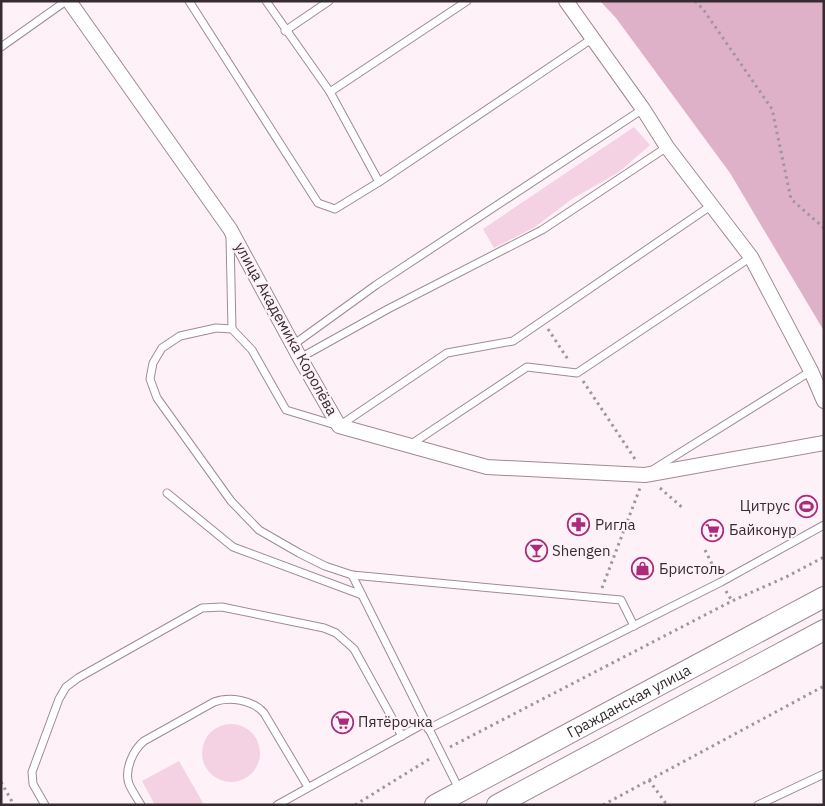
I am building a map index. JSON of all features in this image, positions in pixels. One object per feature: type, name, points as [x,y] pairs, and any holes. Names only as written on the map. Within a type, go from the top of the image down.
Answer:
[{"type":"main road","name":"Гражданская улица","points":[[435,805],[824,597]]},
{"type":"main road","name":"Гражданская улица","points":[[497,805],[824,630]]},
{"type":"street","name":"улица Академика Королёва","points":[[68,1],[230,229],[300,358],[340,426],[487,467],[645,475],[824,443]]},
{"type":"street","points":[[566,1],[594,38],[667,147],[751,257],[811,371],[824,401]]},
{"type":"lane","points":[[1,47],[68,1]]},
{"type":"lane","points":[[189,1],[318,203],[335,209],[379,182],[594,38]]},
{"type":"lane","points":[[266,1],[285,31],[330,92],[379,182]]},
{"type":"lane","points":[[285,31],[329,1]]},
{"type":"lane","points":[[330,92],[467,1]]},
{"type":"lane","points":[[293,345],[376,285],[643,109]]},
{"type":"lane","points":[[300,358],[388,309],[542,230],[667,147]]},
{"type":"lane","points":[[230,229],[232,329],[252,350],[286,410],[340,426],[447,354],[513,341],[712,205]]},
{"type":"lane","points":[[410,445],[527,368],[577,373],[751,257]]},
{"type":"lane","points":[[232,329],[216,328],[180,336],[162,348],[153,363],[150,379],[157,398],[231,501],[259,530],[325,566],[352,575],[621,600],[634,626]]},
{"type":"lane","points":[[645,475],[811,371]]},
{"type":"lane","points":[[167,493],[233,547],[362,595]]},
{"type":"lane","points":[[277,805],[402,736],[427,726],[634,626],[721,582],[824,525]]},
{"type":"lane","points":[[352,575],[460,791]]},
{"type":"lane","points":[[45,805],[33,784],[32,772],[59,699],[66,687],[78,678],[202,608],[222,607],[324,628],[336,633],[354,649],[402,736]]},
{"type":"lane","points":[[141,805],[130,784],[128,775],[136,748],[144,741],[214,702],[226,699],[254,704],[261,709],[308,787]]},
{"type":"lane","points":[[758,805],[824,774]]},
{"type":"path","points":[[695,1],[703,9],[772,109],[791,199],[824,228]]},
{"type":"path","points":[[542,320],[645,475],[684,509]]},
{"type":"path","points":[[598,598],[645,475]]},
{"type":"path","points":[[356,805],[440,752],[732,601],[786,577],[824,557]]},
{"type":"path","points":[[603,805],[824,686]]},
{"type":"path","points":[[649,780],[667,805]]},
{"type":"path","points":[[1,782],[14,805]]},
{"type":"shaded area","points":[[600,1],[824,1],[824,331],[730,173],[616,18]]},
{"type":"shaded area","points":[[634,127],[650,145],[619,172],[572,199],[535,227],[494,248],[483,229]]},
{"type":"shaded area","points":[[231,724],[247,729],[255,737],[260,753],[255,769],[247,777],[231,782],[215,777],[207,769],[202,753],[207,737],[215,729]]},
{"type":"shaded area","points":[[179,761],[203,803],[201,805],[155,805],[142,781]]},
{"type":"place","name":"Цитрус","points":[[806,506]]},
{"type":"place","name":"Ригла","points":[[579,525]]},
{"type":"place","name":"Байконур","points":[[713,530]]},
{"type":"place","name":"Shengen","points":[[536,551]]},
{"type":"place","name":"Бристоль","points":[[643,569]]},
{"type":"place","name":"Пятёрочка","points":[[342,722]]}]
